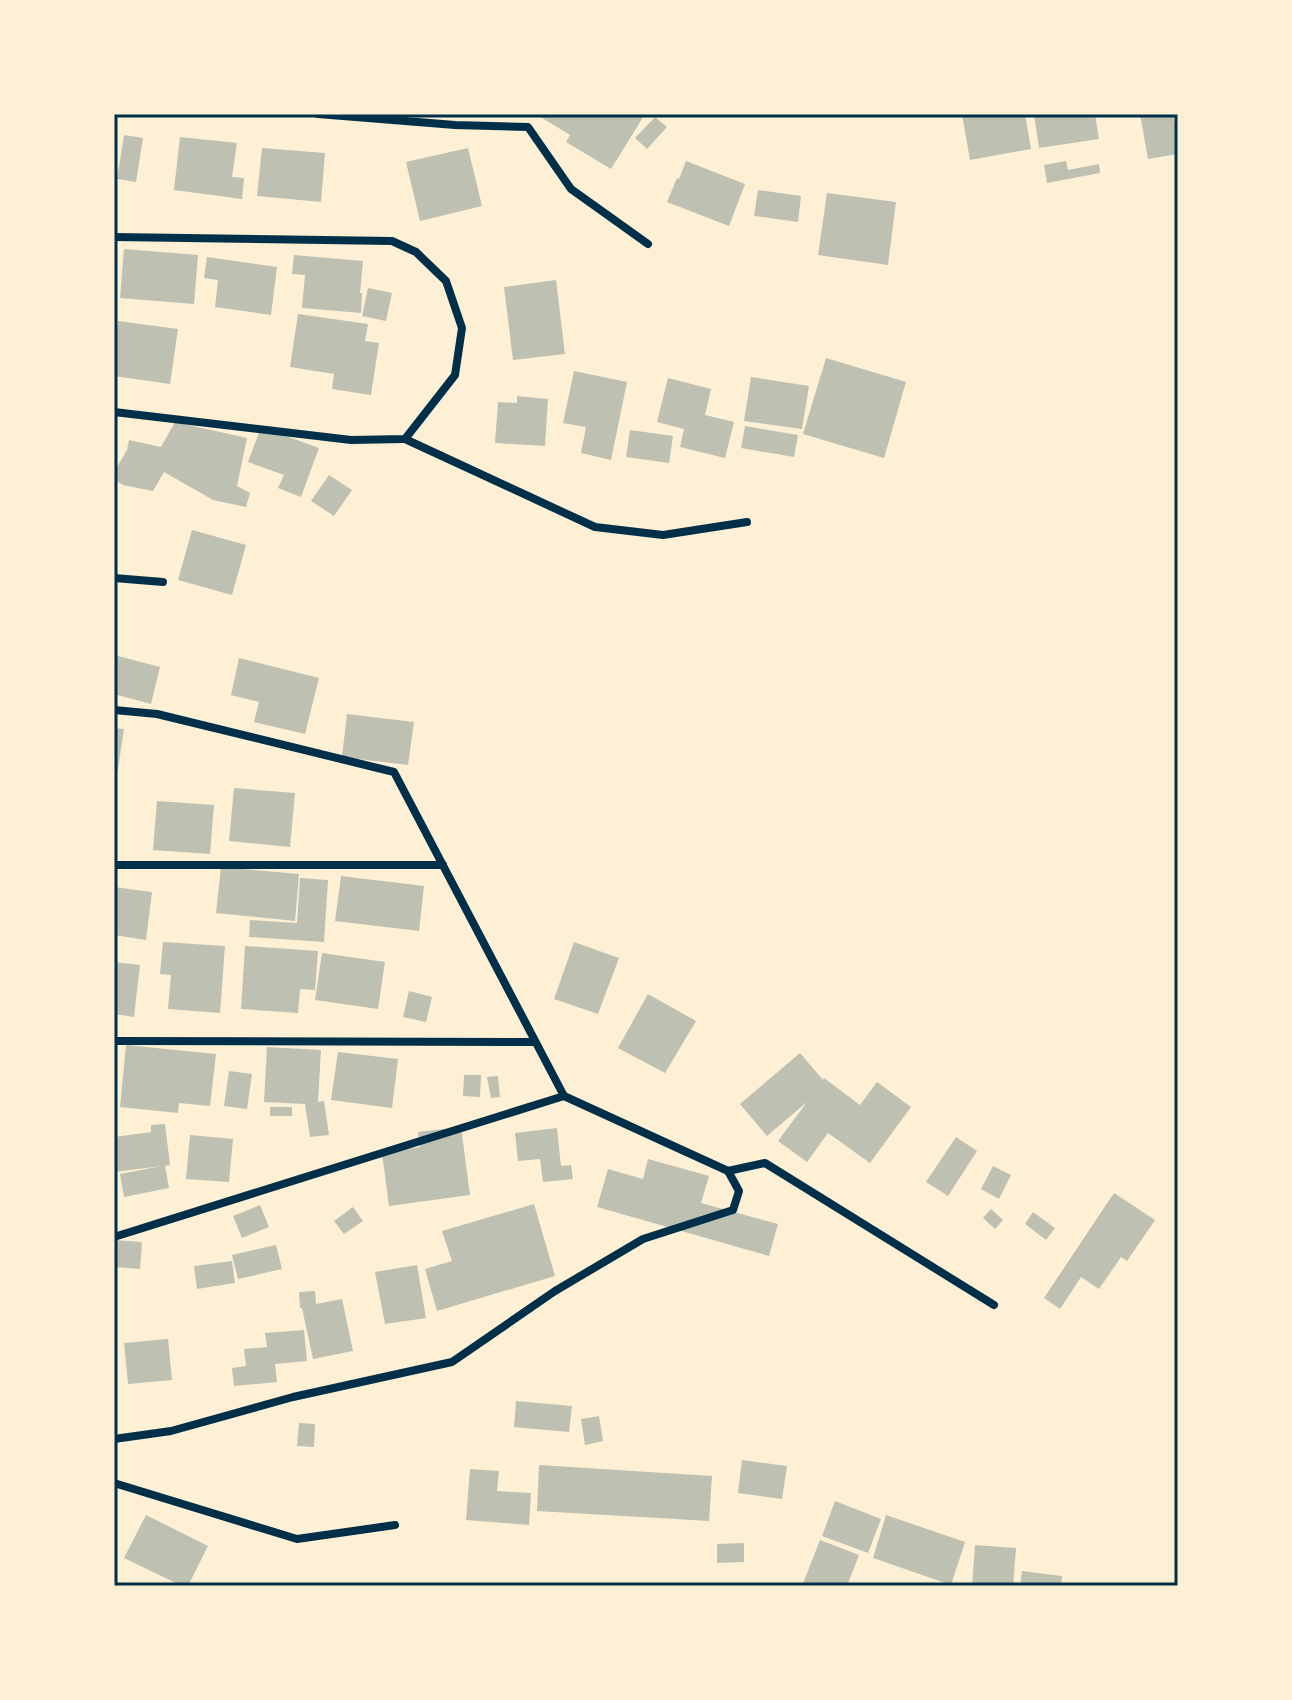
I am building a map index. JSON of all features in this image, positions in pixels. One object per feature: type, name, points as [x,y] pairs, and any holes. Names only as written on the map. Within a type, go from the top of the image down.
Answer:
[{"type":"street","points":[[318,114],[455,125],[528,127],[571,189],[648,244]]},
{"type":"street","points":[[114,237],[392,241],[416,252],[446,281],[462,328],[455,375],[405,439]]},
{"type":"street","points":[[114,412],[351,440],[405,439],[595,527],[663,535],[747,522]]},
{"type":"street","points":[[114,578],[163,582]]},
{"type":"street","points":[[114,710],[157,714],[394,772],[564,1096],[728,1171],[739,1191],[733,1210],[643,1239],[555,1291],[452,1362],[293,1397],[171,1431],[114,1439]]},
{"type":"street","points":[[114,865],[443,865]]},
{"type":"street","points":[[114,1041],[535,1042]]},
{"type":"street","points":[[114,1237],[564,1096]]},
{"type":"street","points":[[728,1171],[765,1163],[994,1305]]},
{"type":"street","points":[[114,1483],[297,1539],[395,1525]]},
{"type":"building","points":[[645,114],[611,169],[566,142],[570,135],[539,116]]},
{"type":"building","points":[[962,114],[1025,114],[1031,149],[970,160]]},
{"type":"building","points":[[1034,114],[1095,114],[1099,139],[1039,148]]},
{"type":"building","points":[[1140,114],[1173,114],[1178,154],[1148,159]]},
{"type":"building","points":[[655,117],[667,127],[647,149],[635,138]]},
{"type":"building","points":[[124,135],[143,138],[136,182],[117,179]]},
{"type":"building","points":[[180,137],[237,143],[232,177],[244,178],[242,199],[174,190]]},
{"type":"building","points":[[262,148],[325,153],[321,202],[257,196]]},
{"type":"building","points":[[468,148],[482,206],[420,221],[406,162]]},
{"type":"building","points":[[686,161],[745,184],[729,226],[667,202]]},
{"type":"building","points":[[1066,161],[1068,170],[1099,164],[1100,173],[1047,183],[1044,165]]},
{"type":"building","points":[[758,190],[801,196],[798,222],[754,216]]},
{"type":"building","points":[[827,193],[896,202],[888,265],[818,255]]},
{"type":"building","points":[[124,249],[198,255],[194,304],[120,298]]},
{"type":"building","points":[[294,255],[363,261],[361,313],[302,308],[305,275],[292,274]]},
{"type":"building","points":[[207,257],[277,267],[271,315],[215,307],[218,280],[204,278]]},
{"type":"building","points":[[556,280],[565,354],[513,360],[504,287]]},
{"type":"building","points":[[368,288],[392,293],[386,321],[362,316]]},
{"type":"building","points":[[298,314],[368,324],[365,341],[379,343],[371,395],[332,389],[334,374],[290,367]]},
{"type":"building","points":[[118,321],[178,329],[170,384],[114,376]]},
{"type":"building","points":[[826,358],[906,382],[884,458],[803,434]]},
{"type":"building","points":[[574,371],[627,382],[611,460],[581,453],[586,427],[563,423]]},
{"type":"building","points":[[751,377],[809,386],[802,429],[744,421]]},
{"type":"building","points":[[668,378],[711,389],[705,415],[734,422],[725,458],[680,447],[684,429],[657,422]]},
{"type":"building","points":[[517,396],[548,399],[545,446],[495,443],[498,402],[517,403]]},
{"type":"building","points":[[175,422],[247,438],[237,486],[250,493],[246,507],[213,500],[164,472],[153,491],[123,485],[114,479],[129,440],[161,447]]},
{"type":"building","points":[[745,426],[798,435],[794,457],[741,448]]},
{"type":"building","points":[[261,427],[319,448],[301,497],[278,488],[284,475],[248,462]]},
{"type":"building","points":[[630,430],[673,436],[669,463],[626,457]]},
{"type":"building","points":[[329,475],[352,490],[334,516],[311,501]]},
{"type":"building","points":[[192,530],[246,545],[232,595],[178,580]]},
{"type":"building","points":[[114,655],[160,667],[151,704],[114,694]]},
{"type":"building","points":[[239,658],[319,678],[305,734],[254,722],[259,702],[231,695]]},
{"type":"building","points":[[347,714],[414,722],[408,765],[342,757]]},
{"type":"building","points":[[114,728],[124,729],[117,775],[114,774]]},
{"type":"building","points":[[234,788],[295,793],[290,847],[229,841]]},
{"type":"building","points":[[157,801],[214,805],[210,854],[153,850]]},
{"type":"building","points":[[221,867],[299,874],[295,921],[216,913]]},
{"type":"building","points":[[341,876],[424,886],[419,931],[335,921]]},
{"type":"building","points":[[300,878],[328,880],[324,942],[249,937],[250,920],[297,923]]},
{"type":"building","points":[[114,887],[152,892],[146,940],[114,935]]},
{"type":"building","points":[[163,942],[225,946],[220,1013],[168,1009],[171,975],[160,974]]},
{"type":"building","points":[[574,942],[619,958],[598,1014],[554,999]]},
{"type":"building","points":[[245,946],[318,951],[315,990],[300,989],[298,1013],[241,1009]]},
{"type":"building","points":[[322,953],[385,962],[378,1009],[315,1000]]},
{"type":"building","points":[[114,962],[140,965],[134,1017],[114,1014]]},
{"type":"building","points":[[409,991],[432,997],[426,1022],[403,1017]]},
{"type":"building","points":[[648,994],[696,1021],[665,1073],[618,1048]]},
{"type":"building","points":[[126,1045],[216,1054],[210,1106],[179,1103],[178,1113],[120,1107]]},
{"type":"building","points":[[267,1047],[321,1050],[318,1102],[324,1101],[329,1135],[310,1137],[305,1104],[264,1102]]},
{"type":"building","points":[[338,1052],[398,1059],[392,1108],[331,1100]]},
{"type":"building","points":[[800,1053],[823,1080],[860,1105],[877,1082],[911,1107],[870,1163],[828,1133],[807,1162],[778,1141],[807,1102],[767,1136],[740,1104]]},
{"type":"building","points":[[229,1071],[252,1074],[247,1109],[224,1106]]},
{"type":"building","points":[[464,1075],[481,1075],[480,1097],[463,1096]]},
{"type":"building","points":[[498,1076],[500,1097],[491,1098],[487,1077]]},
{"type":"building","points":[[270,1107],[292,1107],[292,1116],[270,1116]]},
{"type":"building","points":[[165,1124],[170,1165],[165,1166],[169,1188],[124,1197],[120,1174],[162,1166],[114,1172],[114,1137],[151,1132],[151,1125]]},
{"type":"building","points":[[461,1127],[470,1195],[389,1206],[382,1153],[420,1147],[418,1132]]},
{"type":"building","points":[[557,1128],[561,1166],[571,1165],[573,1179],[543,1182],[540,1159],[518,1161],[515,1133]]},
{"type":"building","points":[[190,1135],[233,1139],[229,1182],[186,1179]]},
{"type":"building","points":[[956,1137],[977,1151],[948,1196],[926,1182]]},
{"type":"building","points":[[648,1159],[709,1176],[701,1203],[778,1224],[769,1256],[597,1207],[608,1169],[643,1179]]},
{"type":"building","points":[[993,1166],[1011,1175],[999,1199],[981,1189]]},
{"type":"building","points":[[1114,1193],[1155,1220],[1127,1261],[1121,1257],[1099,1289],[1081,1277],[1060,1309],[1044,1298]]},
{"type":"building","points":[[534,1204],[555,1276],[437,1311],[425,1269],[452,1261],[442,1231]]},
{"type":"building","points":[[260,1205],[269,1227],[242,1238],[233,1216]]},
{"type":"building","points":[[353,1207],[363,1221],[344,1234],[334,1221]]},
{"type":"building","points":[[991,1209],[1003,1220],[995,1229],[983,1218]]},
{"type":"building","points":[[1033,1212],[1055,1228],[1046,1240],[1025,1224]]},
{"type":"building","points":[[114,1240],[142,1242],[140,1269],[114,1267]]},
{"type":"building","points":[[276,1245],[282,1269],[238,1279],[232,1255]]},
{"type":"building","points":[[232,1261],[235,1283],[197,1289],[194,1266]]},
{"type":"building","points":[[417,1265],[426,1318],[385,1324],[375,1272]]},
{"type":"building","points":[[315,1291],[316,1304],[342,1299],[353,1351],[313,1359],[299,1292]]},
{"type":"building","points":[[304,1330],[307,1361],[275,1364],[277,1382],[234,1386],[232,1368],[246,1366],[244,1349],[267,1347],[265,1333]]},
{"type":"building","points":[[168,1339],[172,1380],[128,1384],[124,1343]]},
{"type":"building","points":[[516,1401],[572,1406],[569,1432],[514,1427]]},
{"type":"building","points":[[599,1416],[603,1441],[585,1445],[581,1419]]},
{"type":"building","points":[[299,1423],[315,1424],[314,1447],[297,1446]]},
{"type":"building","points":[[742,1460],[787,1466],[782,1499],[738,1493]]},
{"type":"building","points":[[539,1465],[712,1476],[709,1521],[537,1511]]},
{"type":"building","points":[[470,1469],[499,1471],[497,1491],[531,1493],[529,1525],[466,1520]]},
{"type":"building","points":[[835,1501],[881,1519],[868,1553],[822,1536]]},
{"type":"building","points":[[146,1515],[208,1546],[188,1586],[182,1586],[124,1558]]},
{"type":"building","points":[[886,1515],[965,1542],[951,1585],[873,1558]]},
{"type":"building","points":[[820,1540],[859,1555],[847,1586],[802,1586]]},
{"type":"building","points":[[744,1543],[744,1562],[717,1563],[717,1544]]},
{"type":"building","points":[[975,1545],[1016,1548],[1013,1586],[972,1586]]},
{"type":"building","points":[[1022,1571],[1062,1576],[1061,1586],[1020,1586]]}]
